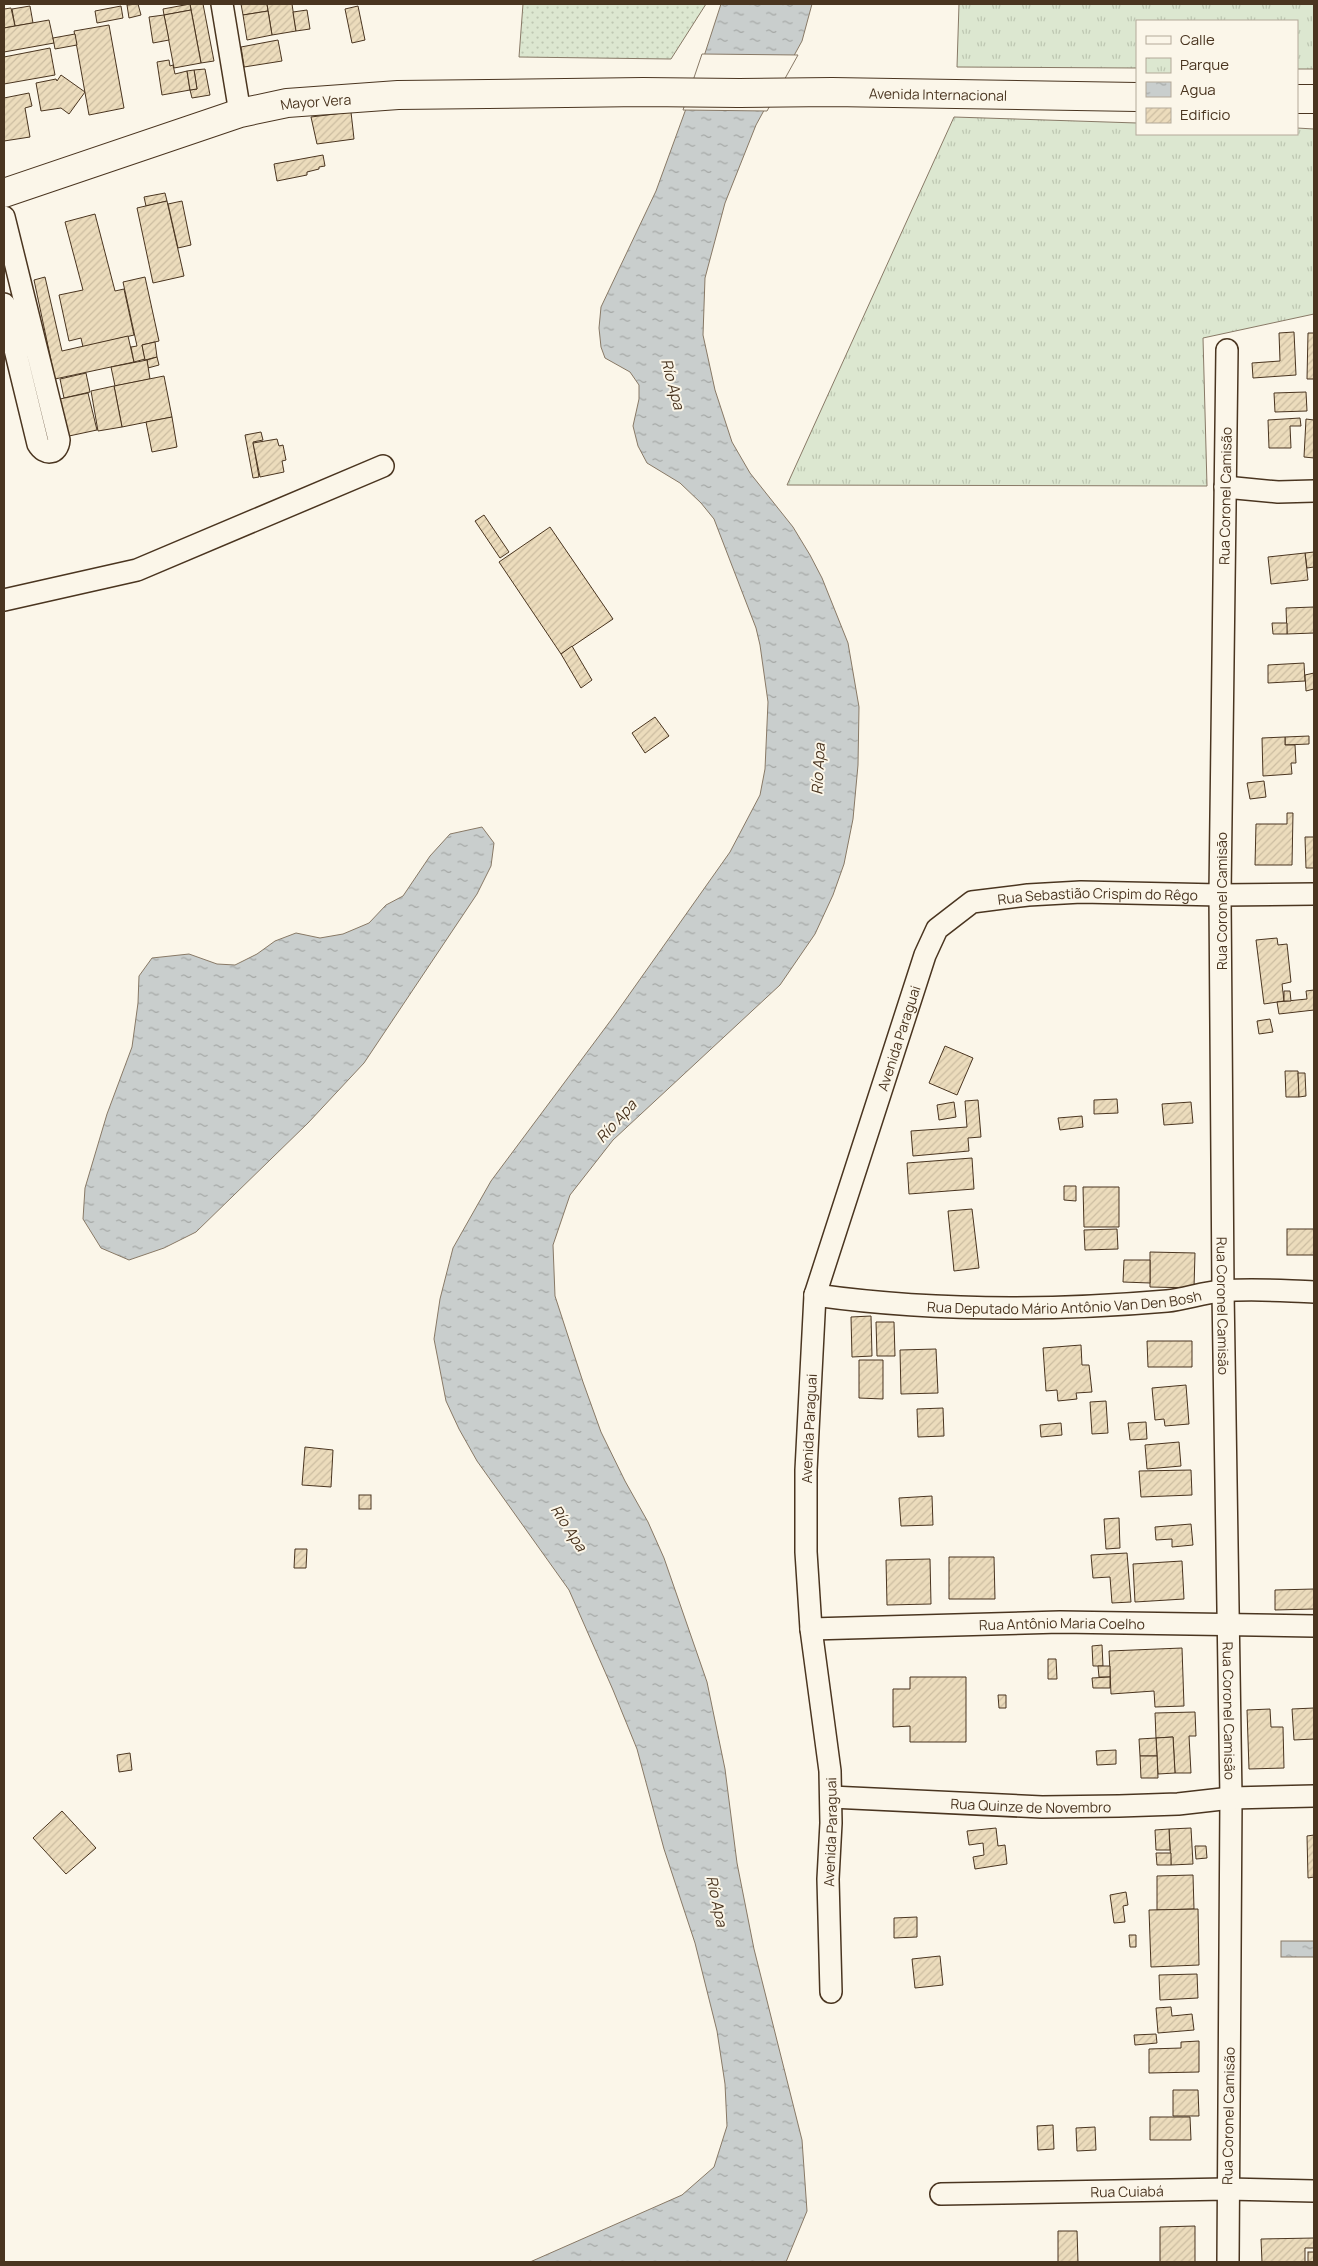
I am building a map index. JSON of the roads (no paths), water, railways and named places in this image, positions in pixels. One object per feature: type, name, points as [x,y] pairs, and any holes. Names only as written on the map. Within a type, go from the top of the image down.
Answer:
[{"type":"main road","name":"Mayor Vera","points":[[4,193],[240,113],[287,103],[378,96],[643,92],[738,93]]},
{"type":"main road","name":"Avenida Internacional","points":[[738,93],[832,92],[1136,97]]},
{"type":"main road","points":[[1298,99],[1314,99]]},
{"type":"street","points":[[222,4],[240,113]]},
{"type":"street","points":[[4,217],[59,440],[58,446],[54,451],[48,453],[41,450],[38,444],[4,304]]},
{"type":"street","name":"Rua Coronel Camisão","points":[[1227,350],[1220,895],[1223,1290],[1231,1798],[1228,2262]]},
{"type":"street","points":[[4,600],[137,570],[383,466]]},
{"type":"street","points":[[1225,487],[1278,492],[1314,491]]},
{"type":"street","name":"Rua Sebastião Crispim do Rêgo","points":[[972,902],[1028,895],[1081,892],[1220,895],[1314,894]]},
{"type":"street","name":"Avenida Paraguai","points":[[831,1992],[828,1879],[830,1771],[811,1630],[806,1552],[806,1470],[815,1295],[925,955],[937,929],[972,902]]},
{"type":"street","name":"Rua Deputado Mário Antônio Van Den Bosh","points":[[815,1295],[872,1303],[1023,1306],[1169,1300],[1223,1290],[1314,1292]]},
{"type":"street","name":"Rua Antônio Maria Coelho","points":[[811,1630],[1060,1622],[1314,1626]]},
{"type":"street","name":"Rua Quinze de Novembro","points":[[831,1797],[1042,1807],[1178,1804],[1231,1798],[1314,1796]]},
{"type":"street","name":"Rua Cuiabá","points":[[940,2194],[1227,2189],[1314,2191]]},
{"type":"water","name":"Río Apa","points":[[721,4],[812,4],[802,41],[756,125],[725,203],[705,278],[703,335],[715,390],[732,442],[750,473],[793,527],[810,555],[822,578],[848,643],[859,707],[858,765],[853,819],[844,864],[833,895],[815,934],[780,985],[613,1140],[570,1195],[553,1245],[555,1296],[583,1382],[601,1432],[648,1522],[664,1558],[707,1682],[725,1769],[737,1863],[754,1949],[802,2140],[807,2211],[786,2262],[530,2262],[682,2195],[714,2167],[727,2126],[725,2084],[717,2031],[695,1943],[664,1849],[637,1749],[569,1590],[477,1461],[459,1429],[446,1401],[434,1339],[440,1299],[453,1248],[491,1181],[614,1016],[730,852],[760,795],[765,769],[768,702],[756,628],[714,519],[701,503],[680,483],[647,463],[638,446],[633,426],[639,399],[639,385],[630,372],[605,358],[601,347],[599,328],[601,307],[656,191],[695,84]]},
{"type":"water","points":[[482,827],[494,843],[491,866],[477,894],[364,1063],[308,1123],[196,1232],[164,1248],[129,1260],[101,1248],[83,1219],[85,1188],[107,1114],[132,1047],[138,1003],[139,976],[152,958],[189,954],[217,964],[235,965],[257,954],[275,941],[296,933],[320,938],[343,934],[369,923],[386,905],[403,896],[430,856],[450,834]]},
{"type":"water","points":[[1281,1941],[1314,1941],[1314,1957],[1281,1957]]}]
